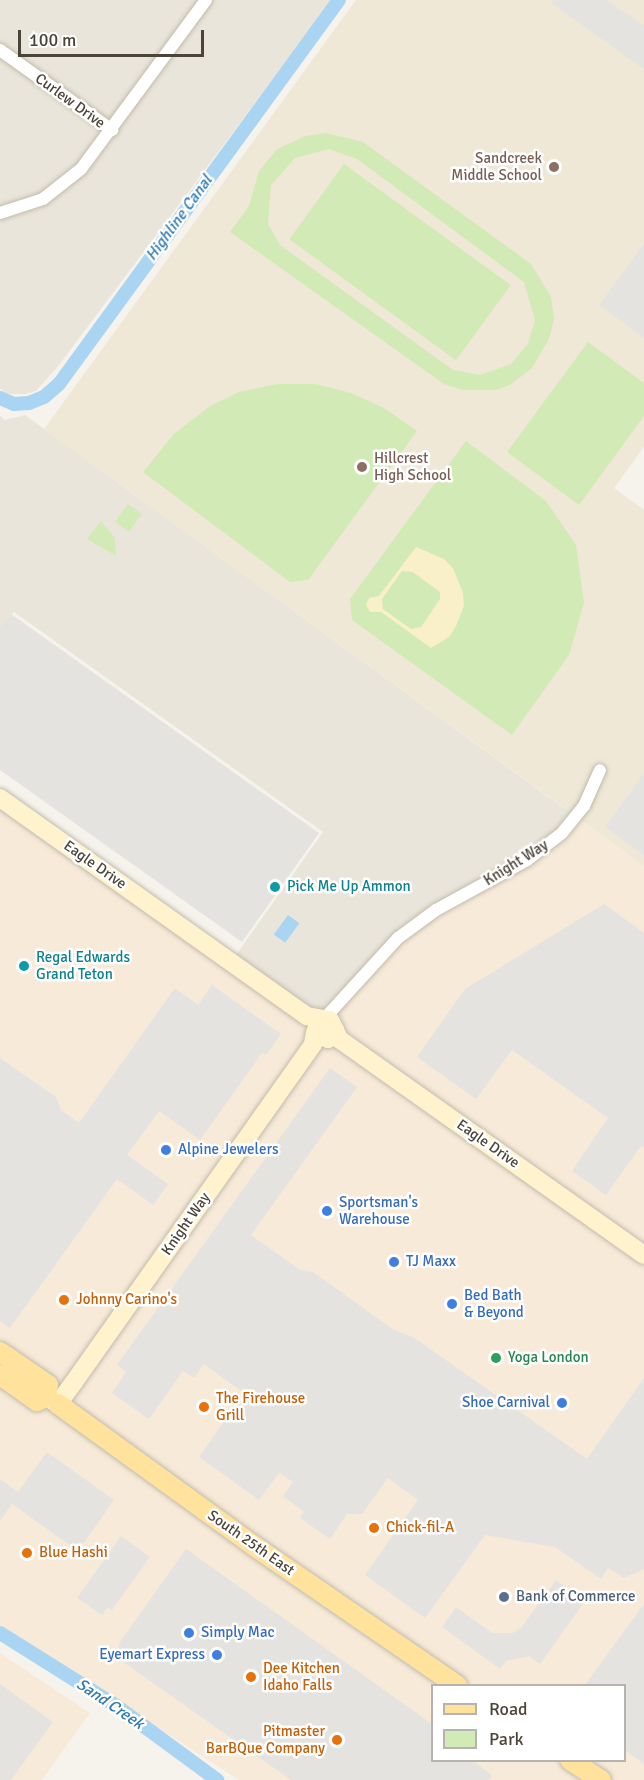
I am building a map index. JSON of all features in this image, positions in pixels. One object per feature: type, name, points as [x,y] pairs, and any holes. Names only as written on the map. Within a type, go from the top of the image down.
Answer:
[{"type":"main road","name":"South 25th East","points":[[0,1352],[48,1386],[52,1401]]},
{"type":"main road","name":"South 25th East","points":[[0,1375],[37,1401],[52,1401],[254,1546],[455,1684]]},
{"type":"main road","points":[[572,1762],[601,1780]]},
{"type":"street","points":[[0,213],[43,199],[81,169],[206,0]]},
{"type":"street","name":"Curlew Drive","points":[[0,50],[112,130]]},
{"type":"street","name":"Knight Way","points":[[52,1401],[324,1028],[352,986],[398,938],[436,910],[527,860],[562,833],[584,806],[600,770]]},
{"type":"street","name":"Eagle Drive","points":[[0,798],[644,1254]]},
{"type":"shaded area","points":[[0,0],[332,0],[59,365],[36,391],[26,394],[8,394],[0,389]]},
{"type":"shaded area","name":"Hillcrest High School","points":[[356,0],[644,0],[644,447],[614,488],[644,510],[644,866],[44,429]]},
{"type":"shaded area","points":[[553,0],[607,0],[644,26],[644,69],[551,3]]},
{"type":"shaded area","points":[[644,244],[644,338],[599,305]]},
{"type":"shaded area","points":[[25,415],[576,817],[325,1030],[231,962],[323,832],[14,612],[0,630],[0,416],[5,420]]},
{"type":"shaded area","points":[[11,614],[319,833],[242,942],[0,770],[0,629]]},
{"type":"shaded area","points":[[644,773],[644,855],[605,827]]},
{"type":"shaded area","points":[[0,798],[325,1029],[342,1001],[398,938],[527,860],[576,817],[644,866],[644,1780],[239,1780],[0,1625]]},
{"type":"shaded area","points":[[604,904],[644,933],[644,1147],[641,1146],[606,1195],[572,1171],[608,1118],[512,1050],[476,1099],[417,1057],[465,989]]},
{"type":"shaded area","points":[[212,985],[281,1034],[266,1055],[262,1053],[200,1140],[159,1111],[127,1155],[168,1184],[153,1205],[117,1179],[10,1328],[0,1321],[0,1058],[56,1097],[61,1110],[79,1123],[175,988],[198,1005]]},
{"type":"shaded area","points":[[330,1068],[357,1087],[251,1235],[300,1270],[313,1272],[394,1330],[413,1337],[587,1459],[644,1378],[644,1569],[624,1578],[608,1568],[601,1579],[555,1547],[485,1535],[425,1618],[365,1575],[418,1500],[388,1478],[362,1514],[347,1514],[330,1539],[300,1518],[304,1512],[283,1496],[293,1482],[279,1473],[259,1500],[199,1457],[244,1393],[204,1364],[194,1378],[183,1371],[149,1419],[112,1393],[126,1372],[117,1365]]},
{"type":"shaded area","points":[[47,1452],[114,1500],[78,1551],[12,1504],[0,1521],[0,1479],[18,1492]]},
{"type":"shaded area","points":[[121,1536],[150,1557],[112,1610],[108,1607],[102,1615],[77,1598]]},
{"type":"shaded area","points":[[186,1549],[431,1723],[431,1762],[474,1762],[492,1775],[489,1780],[291,1780],[116,1657],[120,1642]]},
{"type":"shaded area","points":[[556,1580],[585,1601],[540,1664],[529,1656],[506,1661],[500,1669],[442,1627],[456,1607],[492,1633],[513,1633],[521,1628]]},
{"type":"shaded area","points":[[644,1604],[644,1764],[626,1751],[626,1684],[586,1684]]},
{"type":"shaded area","points":[[0,1653],[90,1713],[42,1780],[0,1780]]},
{"type":"shaded area","points":[[0,1684],[53,1722],[11,1780],[0,1780]]},
{"type":"green space","points":[[326,133],[363,142],[531,264],[551,297],[554,319],[549,339],[532,368],[510,385],[495,390],[463,390],[444,384],[230,232],[249,206],[259,171],[277,149],[306,136]],"holes":[[[329,149],[357,159],[524,282],[535,320],[528,344],[511,364],[480,375],[453,370],[280,245],[268,224],[271,185],[295,158]]]},
{"type":"green space","points":[[344,164],[511,285],[456,360],[289,239]]},
{"type":"green space","points":[[588,342],[644,383],[644,416],[579,505],[507,452]]},
{"type":"green space","points":[[277,384],[316,384],[351,393],[384,408],[417,431],[308,580],[290,582],[143,472],[174,434],[210,406],[239,392]]},
{"type":"green space","points":[[466,441],[546,501],[576,545],[584,603],[569,655],[512,735],[352,620],[350,599]]},
{"type":"green space","points":[[128,504],[142,514],[129,532],[115,522]]},
{"type":"green space","points":[[101,521],[115,538],[116,556],[87,539]]},
{"type":"sand","points":[[416,547],[444,559],[453,568],[463,593],[464,606],[449,637],[431,648],[381,612],[370,612],[366,605],[369,598],[379,596]],"holes":[[[402,571],[413,572],[440,592],[440,599],[421,627],[411,629],[383,609],[382,599]]]},
{"type":"water","points":[[288,915],[299,923],[285,943],[274,934]]},
{"type":"waterway","name":"Highline Canal","points":[[0,398],[14,404],[29,403],[44,397],[59,384],[339,0]]},
{"type":"waterway","name":"Sand Creek","points":[[0,1633],[115,1705],[217,1780]]},
{"type":"place","name":"Sandcreek Middle School","points":[[554,167]]},
{"type":"place","name":"Hillcrest High School","points":[[362,467]]},
{"type":"place","name":"Pick Me Up Ammon","points":[[275,887]]},
{"type":"place","name":"Regal Edwards Grand Teton","points":[[24,966]]},
{"type":"place","name":"Alpine Jewelers","points":[[166,1150]]},
{"type":"place","name":"Sportsman's Warehouse","points":[[327,1211]]},
{"type":"place","name":"TJ Maxx","points":[[394,1262]]},
{"type":"place","name":"Johnny Carino's","points":[[64,1300]]},
{"type":"place","name":"Bed Bath & Beyond","points":[[452,1304]]},
{"type":"place","name":"Yoga London","points":[[496,1358]]},
{"type":"place","name":"Shoe Carnival","points":[[562,1403]]},
{"type":"place","name":"The Firehouse Grill","points":[[204,1407]]},
{"type":"place","name":"Chick-fil-A","points":[[374,1528]]},
{"type":"place","name":"Blue Hashi","points":[[27,1553]]},
{"type":"place","name":"Bank of Commerce","points":[[504,1597]]},
{"type":"place","name":"Simply Mac","points":[[189,1633]]},
{"type":"place","name":"Eyemart Express","points":[[217,1655]]},
{"type":"place","name":"Dee Kitchen Idaho Falls","points":[[251,1677]]},
{"type":"place","name":"Pitmaster BarBQue Company","points":[[337,1740]]}]
